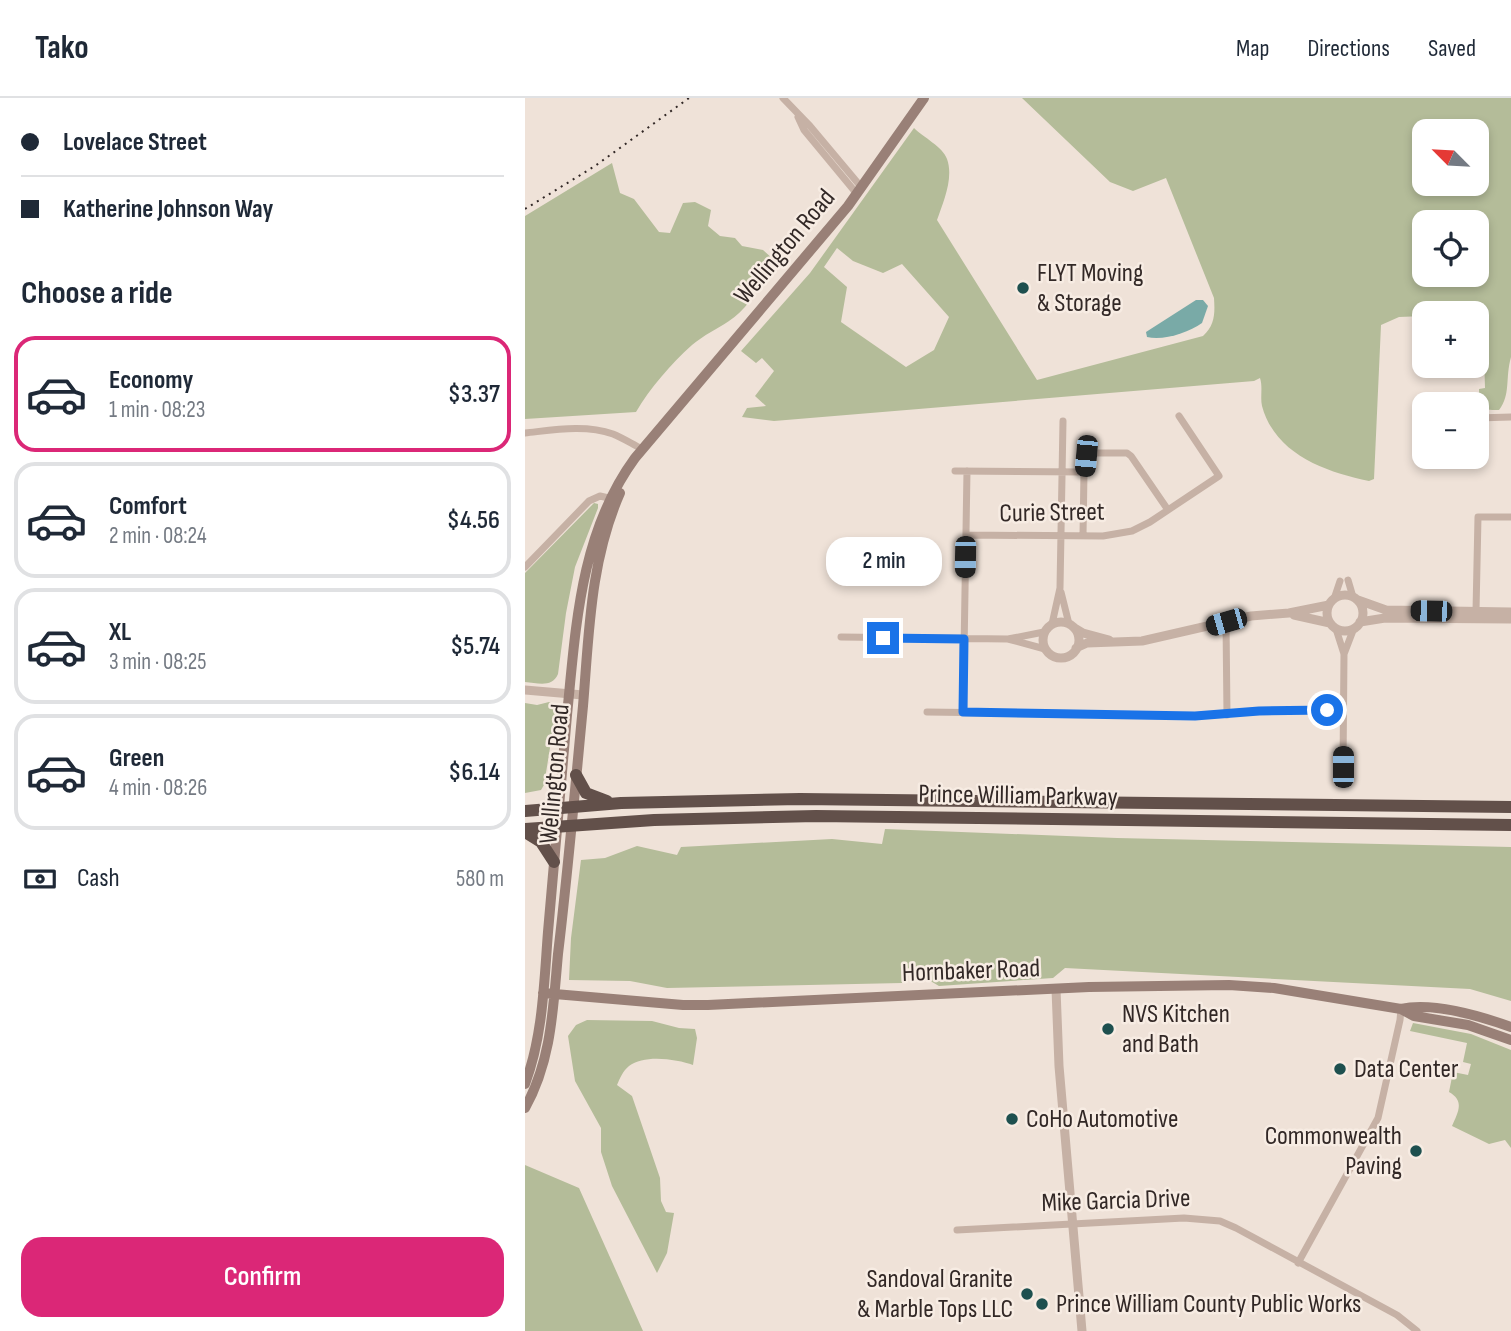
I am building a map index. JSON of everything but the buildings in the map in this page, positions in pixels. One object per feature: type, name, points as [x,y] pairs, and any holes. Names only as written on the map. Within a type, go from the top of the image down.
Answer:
[{"type":"highway","points":[[576,775],[582,788],[592,796],[621,803]]},
{"type":"highway","name":"Prince William Parkway","points":[[525,811],[621,803],[800,799],[1511,807]]},
{"type":"highway","name":"Prince William Parkway","points":[[525,830],[678,819],[816,816],[1511,825]]},
{"type":"highway","points":[[525,830],[541,842],[554,862]]},
{"type":"main road","name":"Wellington Road","points":[[525,1084],[536,1051],[569,694],[583,581],[594,538],[642,449],[860,191],[924,98]]},
{"type":"main road","name":"Wellington Road","points":[[525,1108],[547,1050],[555,993],[595,576],[614,499]]},
{"type":"main road","name":"Hornbaker Road","points":[[543,993],[708,1005],[1089,987],[1254,986],[1401,1009],[1415,1006],[1456,1012],[1511,1027]]},
{"type":"main road","name":"Hornbaker Road","points":[[1401,1009],[1413,1016],[1468,1025],[1511,1040]]},
{"type":"street","points":[[783,98],[804,130],[860,191]]},
{"type":"street","name":"Curie Street","points":[[966,535],[1103,536],[1132,531],[1219,476],[1179,416]]},
{"type":"street","points":[[1489,418],[1511,417]]},
{"type":"street","points":[[1052,624],[1060,588],[1062,421]]},
{"type":"street","points":[[525,433],[593,430],[614,435],[642,449]]},
{"type":"street","points":[[1083,536],[1084,472],[1088,453],[1127,453],[1140,466],[1168,510]]},
{"type":"street","points":[[955,471],[1084,472]]},
{"type":"street","points":[[963,712],[967,471]]},
{"type":"street","points":[[525,567],[589,500],[600,496],[614,499]]},
{"type":"street","points":[[1476,611],[1478,517],[1511,517]]},
{"type":"street","points":[[1343,767],[1344,654],[1327,614],[1344,581],[1363,610],[1344,654]]},
{"type":"street","points":[[1060,588],[1071,625],[1078,638],[1076,648]]},
{"type":"street","points":[[1044,632],[1045,649],[1061,657],[1087,643],[1142,641],[1251,616],[1289,613],[1331,602],[1341,595],[1385,610],[1511,612]]},
{"type":"street","points":[[1289,613],[1347,631],[1357,625],[1385,618],[1511,619]]},
{"type":"street","points":[[841,637],[1007,639],[1044,632],[1058,622],[1071,625],[1083,633],[1118,642]]},
{"type":"street","points":[[1226,622],[1227,715]]},
{"type":"street","points":[[1007,639],[1045,649]]},
{"type":"street","points":[[525,690],[583,695]]},
{"type":"street","points":[[927,712],[1227,715],[1259,711],[1343,710]]},
{"type":"street","points":[[1056,989],[1060,1078],[1082,1331]]},
{"type":"street","points":[[1298,1263],[1378,1118],[1401,1009]]},
{"type":"street","name":"Mike Garcia Drive","points":[[957,1230],[1073,1222],[1205,1218],[1220,1221],[1397,1315],[1417,1331]]},
{"type":"green space","points":[[1022,98],[1511,98],[1511,357],[1503,404],[1499,410],[1489,410],[1489,392],[1479,392],[1479,389],[1485,388],[1485,378],[1489,378],[1489,301],[1412,301],[1412,316],[1399,317],[1381,325],[1374,479],[1369,481],[1319,466],[1304,458],[1278,437],[1262,406],[1260,378],[1254,381],[774,421],[742,417],[747,408],[766,406],[755,396],[774,371],[762,358],[756,363],[741,351],[810,273],[914,128],[937,146],[945,155],[949,166],[945,198],[937,220],[1037,380],[1203,336],[1210,328],[1214,298],[1166,178],[1133,191],[1110,182]],"holes":[[[837,248],[853,261],[883,273],[902,264],[949,317],[934,350],[906,367],[841,322],[847,287],[824,267]]]},
{"type":"green space","points":[[612,163],[620,193],[634,199],[659,232],[670,233],[683,203],[695,202],[711,210],[708,226],[720,236],[735,238],[742,246],[763,250],[773,259],[750,301],[737,316],[684,352],[654,385],[636,412],[525,419],[525,216]]},
{"type":"green space","points":[[594,503],[598,504],[598,508],[575,567],[558,674],[548,683],[525,682],[525,573]]},
{"type":"green space","points":[[549,702],[558,706],[560,717],[555,717],[544,785],[541,790],[525,793],[525,703],[537,705]]},
{"type":"green space","points":[[885,829],[1117,838],[1511,847],[1511,1001],[1470,989],[1065,968],[1053,978],[939,986],[908,968],[902,983],[667,988],[630,981],[569,980],[571,938],[581,860],[605,858],[637,846],[677,855],[681,847],[832,839],[882,844]]},
{"type":"green space","points":[[587,1020],[652,1021],[695,1029],[697,1038],[693,1065],[652,1059],[635,1062],[627,1068],[617,1085],[632,1096],[660,1178],[661,1201],[666,1212],[674,1213],[667,1253],[657,1273],[612,1186],[601,1152],[601,1128],[575,1081],[568,1036],[576,1025]]},
{"type":"green space","points":[[1413,1023],[1471,1034],[1511,1050],[1511,1148],[1505,1140],[1489,1144],[1452,1126],[1459,1103],[1449,1092],[1453,1072],[1468,1075],[1471,1064],[1463,1062],[1467,1043],[1410,1031]]},
{"type":"green space","points":[[525,1165],[579,1188],[643,1331],[525,1331]]},
{"type":"water","points":[[1196,300],[1203,300],[1208,306],[1202,323],[1175,335],[1147,337],[1146,332]]},
{"type":"railway","points":[[525,209],[595,166],[689,98]]},
{"type":"place","name":"FLYT Moving & Storage","points":[[1023,288]]},
{"type":"place","name":"NVS Kitchen and Bath","points":[[1108,1029]]},
{"type":"place","name":"Data Center","points":[[1340,1069]]},
{"type":"place","name":"CoHo Automotive","points":[[1012,1119]]},
{"type":"place","name":"Commonwealth Paving","points":[[1416,1151]]},
{"type":"place","name":"Sandoval Granite & Marble Tops LLC","points":[[1027,1294]]},
{"type":"place","name":"Prince William County Public Works","points":[[1042,1304]]},
{"type":"route","points":[[883,638],[964,639],[963,712],[1195,716],[1327,710]]}]
